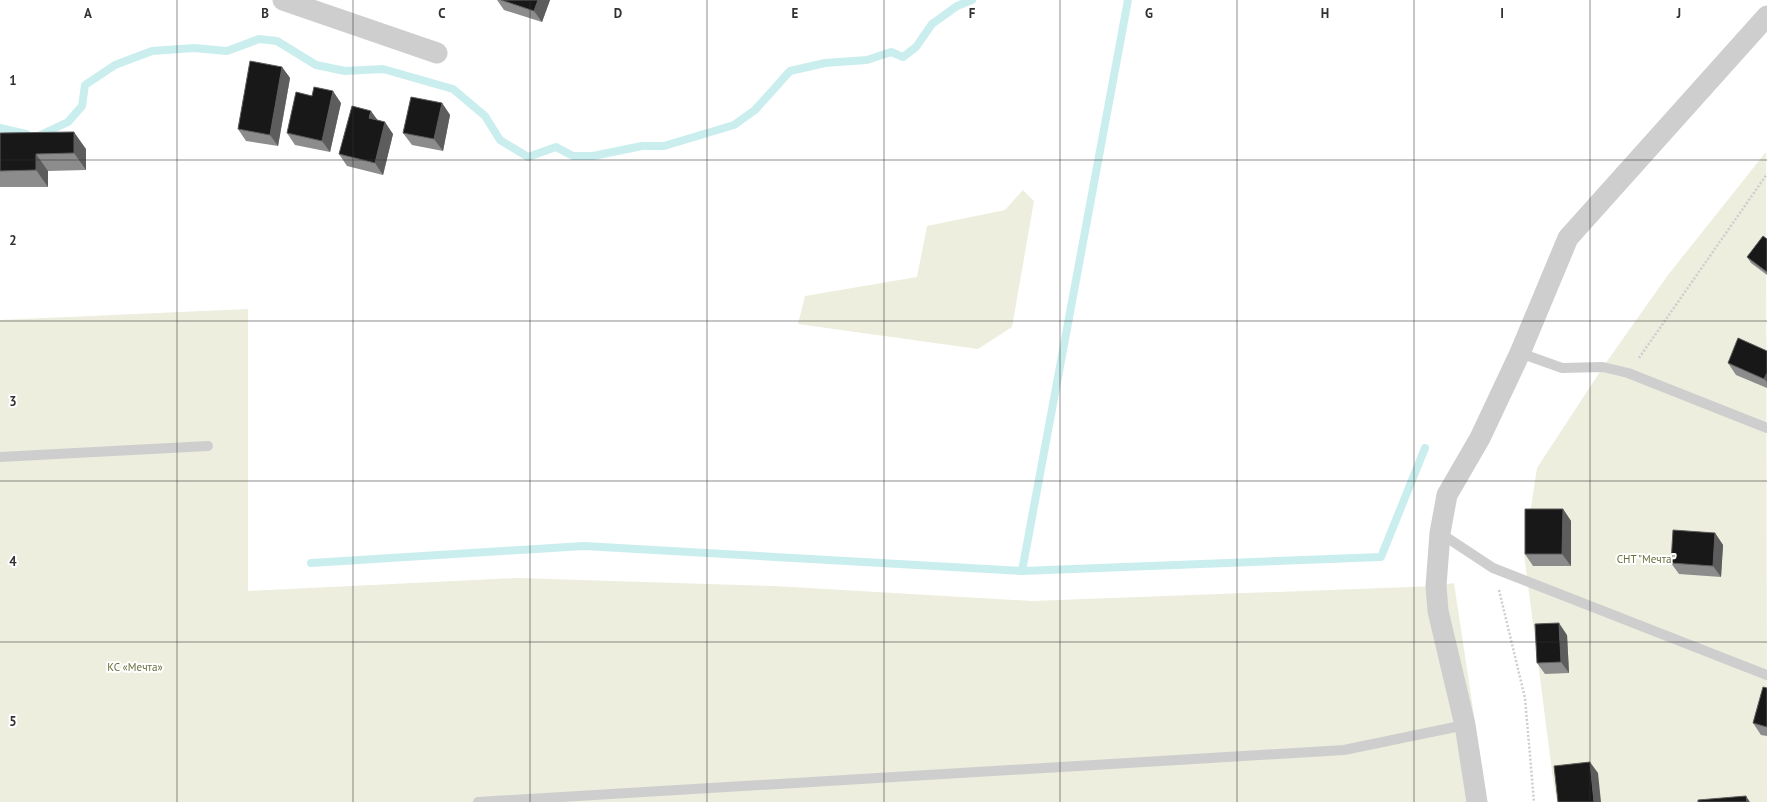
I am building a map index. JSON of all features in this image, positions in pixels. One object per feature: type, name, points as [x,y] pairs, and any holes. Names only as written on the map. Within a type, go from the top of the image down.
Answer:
[{"type":"street","points":[[283,0],[438,53]]},
{"type":"street","points":[[1477,802],[1465,725],[1438,611],[1436,586],[1440,533],[1446,496],[1480,438],[1520,354],[1568,238],[1767,16]]},
{"type":"lane","points":[[1520,354],[1562,368],[1603,367],[1628,373],[1767,428]]},
{"type":"lane","points":[[0,457],[208,446]]},
{"type":"lane","points":[[1440,533],[1494,568],[1767,675]]},
{"type":"lane","points":[[478,802],[1344,750],[1465,725]]},
{"type":"path","points":[[1628,373],[1767,174]]},
{"type":"path","points":[[1494,568],[1525,698],[1534,802]]},
{"type":"green space","name":"СНТ \"Мечта\"","points":[[1766,152],[1767,802],[1557,802],[1524,554],[1537,468],[1603,367],[1668,275]]},
{"type":"green space","points":[[1023,190],[1034,201],[1012,327],[978,349],[798,324],[805,296],[917,277],[927,226],[1005,210]]},
{"type":"green space","name":"КС «Мечта»","points":[[248,309],[248,591],[517,578],[774,586],[1032,601],[1436,586],[1454,583],[1487,802],[0,802],[0,320]]},
{"type":"building","points":[[501,0],[538,0],[534,11]]},
{"type":"building","points":[[250,61],[282,67],[270,135],[238,129]]},
{"type":"building","points":[[314,87],[333,91],[322,141],[287,133],[296,92],[312,96]]},
{"type":"building","points":[[411,97],[442,103],[434,139],[403,133]]},
{"type":"building","points":[[352,106],[371,111],[369,118],[385,122],[375,163],[339,154]]},
{"type":"building","points":[[74,132],[74,153],[36,154],[36,170],[0,171],[0,133]]},
{"type":"building","points":[[1763,236],[1767,239],[1767,272],[1747,257]]},
{"type":"building","points":[[1738,338],[1767,351],[1767,373],[1764,379],[1728,363]]},
{"type":"building","points":[[1525,509],[1563,509],[1562,554],[1525,554]]},
{"type":"building","points":[[1673,530],[1715,533],[1713,566],[1671,563]]},
{"type":"building","points":[[1559,623],[1561,662],[1537,663],[1535,624]]},
{"type":"building","points":[[1763,687],[1767,688],[1767,727],[1753,723]]},
{"type":"building","points":[[1590,762],[1594,802],[1558,802],[1554,766]]},
{"type":"building","points":[[1746,796],[1747,802],[1698,802],[1698,800]]},
{"type":"waterway","points":[[38,136],[68,122],[82,106],[85,85],[115,65],[152,51],[194,48],[227,51],[259,39],[277,41],[316,65],[345,71],[383,69],[453,89],[485,116],[500,140],[528,157],[556,147],[573,156],[593,156],[642,146],[664,146],[734,125],[755,110],[790,71],[825,63],[867,60],[891,52],[903,57],[916,47],[932,24],[957,6],[972,0]]},
{"type":"waterway","points":[[1128,0],[1022,571],[1381,557],[1425,448]]},
{"type":"waterway","points":[[0,128],[26,134]]},
{"type":"waterway","points":[[311,563],[584,546],[1022,571]]}]
